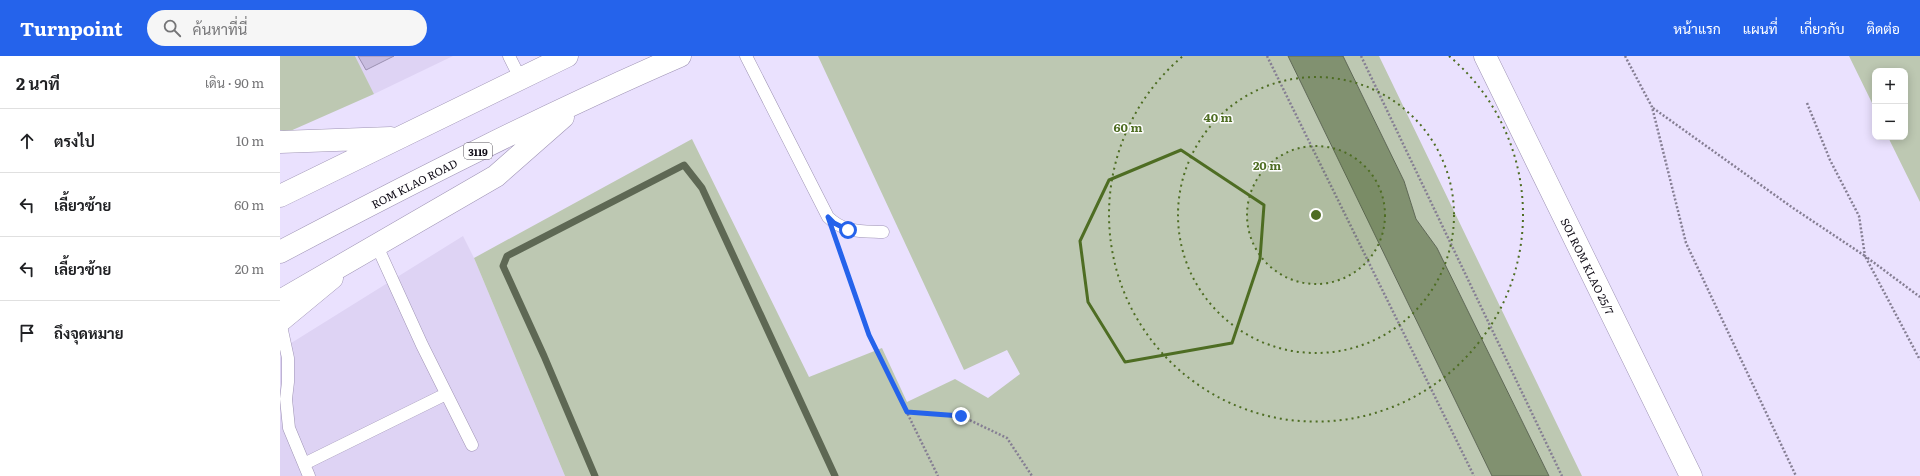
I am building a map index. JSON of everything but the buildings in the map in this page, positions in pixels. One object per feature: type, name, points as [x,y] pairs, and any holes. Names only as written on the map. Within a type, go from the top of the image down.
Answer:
[{"type":"main road","points":[[280,196],[567,56]]},
{"type":"main road","name":"ROM KLAO ROAD","points":[[280,252],[589,96],[680,56]]},
{"type":"main road","name":"SOI ROM KLAO 25/7","points":[[1485,56],[1691,476]]},
{"type":"main road","points":[[280,301],[496,176],[589,96]]},
{"type":"main road","points":[[280,142],[400,138]]},
{"type":"main road","points":[[280,321],[356,258]]},
{"type":"lane","points":[[509,56],[520,78]]},
{"type":"lane","points":[[746,56],[828,217],[834,223],[848,230],[883,232]]},
{"type":"lane","points":[[377,246],[446,394],[472,445]]},
{"type":"lane","points":[[280,321],[288,358],[286,399],[289,428],[309,476]]},
{"type":"lane","points":[[304,464],[446,394]]},
{"type":"path","points":[[1268,56],[1474,476]]},
{"type":"path","points":[[1361,56],[1562,476]]},
{"type":"path","points":[[1625,56],[1652,107],[1686,243],[1796,476]]},
{"type":"path","points":[[1807,103],[1830,160],[1858,216],[1865,256],[1920,360]]},
{"type":"path","points":[[1652,107],[1793,208],[1865,256],[1920,297]]},
{"type":"path","points":[[828,217],[869,335],[938,476]]},
{"type":"path","points":[[907,412],[961,416],[1007,438],[1032,476]]},
{"type":"highlighted area","points":[[1181,150],[1264,205],[1260,259],[1232,343],[1125,362],[1088,302],[1080,241],[1109,180]]},
{"type":"shaded area","points":[[280,56],[355,56],[374,94],[288,132],[280,130]]},
{"type":"shaded area","points":[[355,56],[453,56],[374,94]]},
{"type":"shaded area","points":[[818,56],[1288,56],[1492,476],[565,476],[474,258],[692,139],[809,377],[882,348],[907,402],[955,379],[988,398],[1020,374],[1007,350],[964,370]]},
{"type":"shaded area","points":[[1288,56],[1343,56],[1404,181],[1416,219],[1437,248],[1549,476],[1492,476]]},
{"type":"shaded area","points":[[1343,56],[1379,56],[1582,476],[1549,476],[1437,248],[1416,219],[1404,181]]},
{"type":"shaded area","points":[[1849,56],[1920,56],[1920,202],[1889,140],[1908,140],[1908,68],[1872,68],[1872,103]]},
{"type":"shaded area","points":[[463,236],[474,258],[565,476],[280,476],[280,350]]},
{"type":"waterway","points":[[595,476],[544,356],[503,266],[507,256],[684,165],[702,188],[835,476]]},
{"type":"route","points":[[848,230],[834,223],[828,217],[869,335],[907,412],[961,416]]}]
